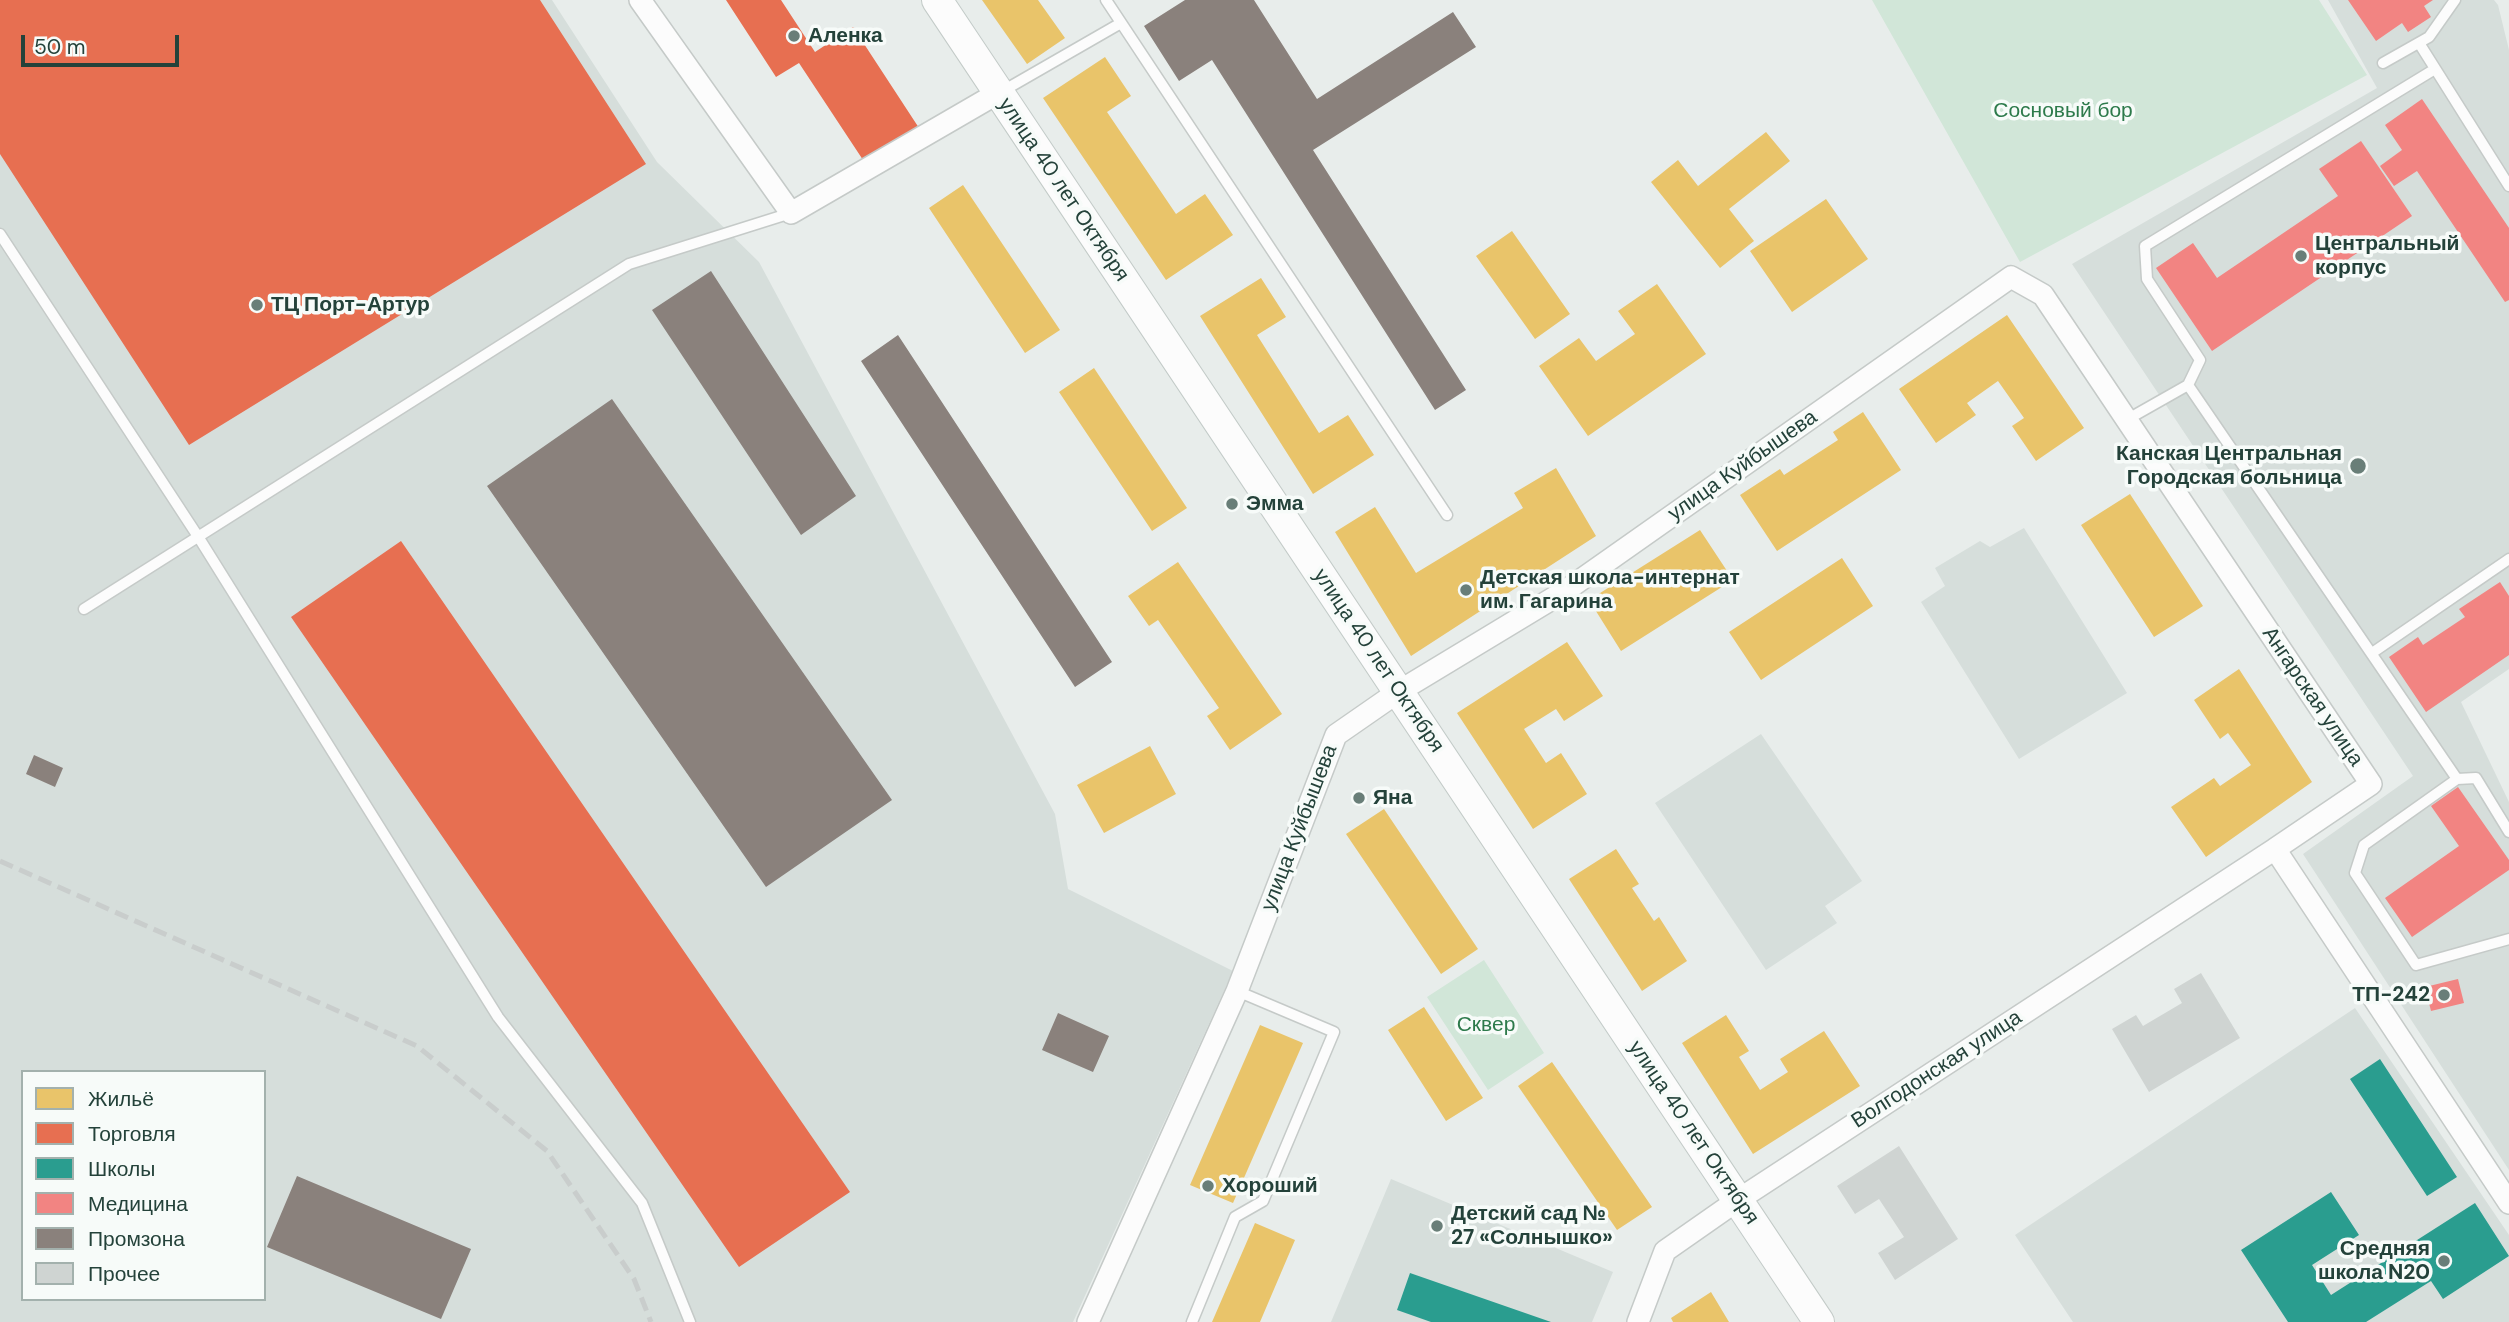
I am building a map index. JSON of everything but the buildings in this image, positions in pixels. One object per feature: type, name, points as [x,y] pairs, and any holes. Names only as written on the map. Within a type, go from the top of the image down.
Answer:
[{"type":"main road","name":"улица 40 лет Октября","points":[[937,0],[1819,1322]]},
{"type":"street","points":[[640,0],[791,213],[998,93]]},
{"type":"street","name":"улица Куйбышева","points":[[1088,1322],[1237,990],[1336,735],[1398,692],[1564,591],[2011,277]]},
{"type":"street","name":"Ангарская улица","points":[[2011,277],[2043,295],[2371,784],[2275,849]]},
{"type":"street","points":[[2275,849],[2509,1203]]},
{"type":"street","name":"Волгодонская улица","points":[[1638,1322],[1665,1251],[1738,1200],[2275,849]]},
{"type":"lane","points":[[1106,0],[1447,515]]},
{"type":"lane","points":[[2383,63],[2429,37],[2455,0]]},
{"type":"lane","points":[[998,93],[1121,23]]},
{"type":"lane","points":[[2419,43],[2509,186]]},
{"type":"lane","points":[[2127,419],[2188,384],[2200,360],[2147,279],[2145,246],[2435,69]]},
{"type":"lane","points":[[84,608],[199,538],[629,264],[791,213]]},
{"type":"lane","points":[[0,233],[199,538],[498,1017],[642,1203],[690,1322]]},
{"type":"lane","points":[[2188,384],[2457,779]]},
{"type":"lane","points":[[2372,653],[2509,559]]},
{"type":"lane","points":[[2509,831],[2476,778],[2457,779],[2364,845],[2356,873],[2416,965],[2509,939]]},
{"type":"lane","points":[[1192,1322],[1235,1217],[1263,1201],[1334,1032],[1237,990]]},
{"type":"shaded area","points":[[0,0],[552,0],[657,162],[759,262],[1055,814],[1068,889],[1233,971],[1073,1322],[0,1322]]},
{"type":"shaded area","name":"Канская Центральная Городская больница","points":[[2328,0],[2494,0],[2498,5],[2509,50],[2509,669],[2461,702],[2509,802],[2509,1170],[2303,854],[2413,776],[2072,264],[2377,88]]},
{"type":"shaded area","points":[[2024,528],[2127,693],[2019,759],[1921,602],[1945,586],[1935,568],[1980,541],[1990,547]]},
{"type":"shaded area","points":[[1761,734],[1862,881],[1825,906],[1837,923],[1766,970],[1655,803]]},
{"type":"shaded area","points":[[2355,1008],[2509,1235],[2509,1322],[2073,1322],[2015,1235]]},
{"type":"shaded area","name":"Детский сад № 27 «Солнышко»","points":[[1391,1179],[1613,1272],[1592,1322],[1331,1322]]},
{"type":"green space","name":"Сосновый бор","points":[[1872,0],[2319,0],[2367,75],[2020,262]]},
{"type":"green space","name":"Сквер","points":[[1484,960],[1544,1053],[1488,1090],[1427,997]]},
{"type":"railway","points":[[0,861],[417,1046],[547,1151],[634,1279],[651,1322]]},
{"type":"place","name":"Аленка","points":[[794,36]]},
{"type":"place","name":"Центральный корпус","points":[[2301,256]]},
{"type":"place","name":"ТЦ Порт-Артур","points":[[257,305]]},
{"type":"place","name":"Канская Центральная Городская больница","points":[[2358,466]]},
{"type":"place","name":"Эмма","points":[[1232,504]]},
{"type":"place","name":"Детская школа-интернат им. Гагарина","points":[[1466,590]]},
{"type":"place","name":"Яна","points":[[1359,798]]},
{"type":"place","name":"ТП-242","points":[[2444,995]]},
{"type":"place","name":"Хороший","points":[[1208,1186]]},
{"type":"place","name":"Детский сад № 27 «Солнышко»","points":[[1437,1226]]},
{"type":"place","name":"Средняя школа N20","points":[[2444,1261]]}]
